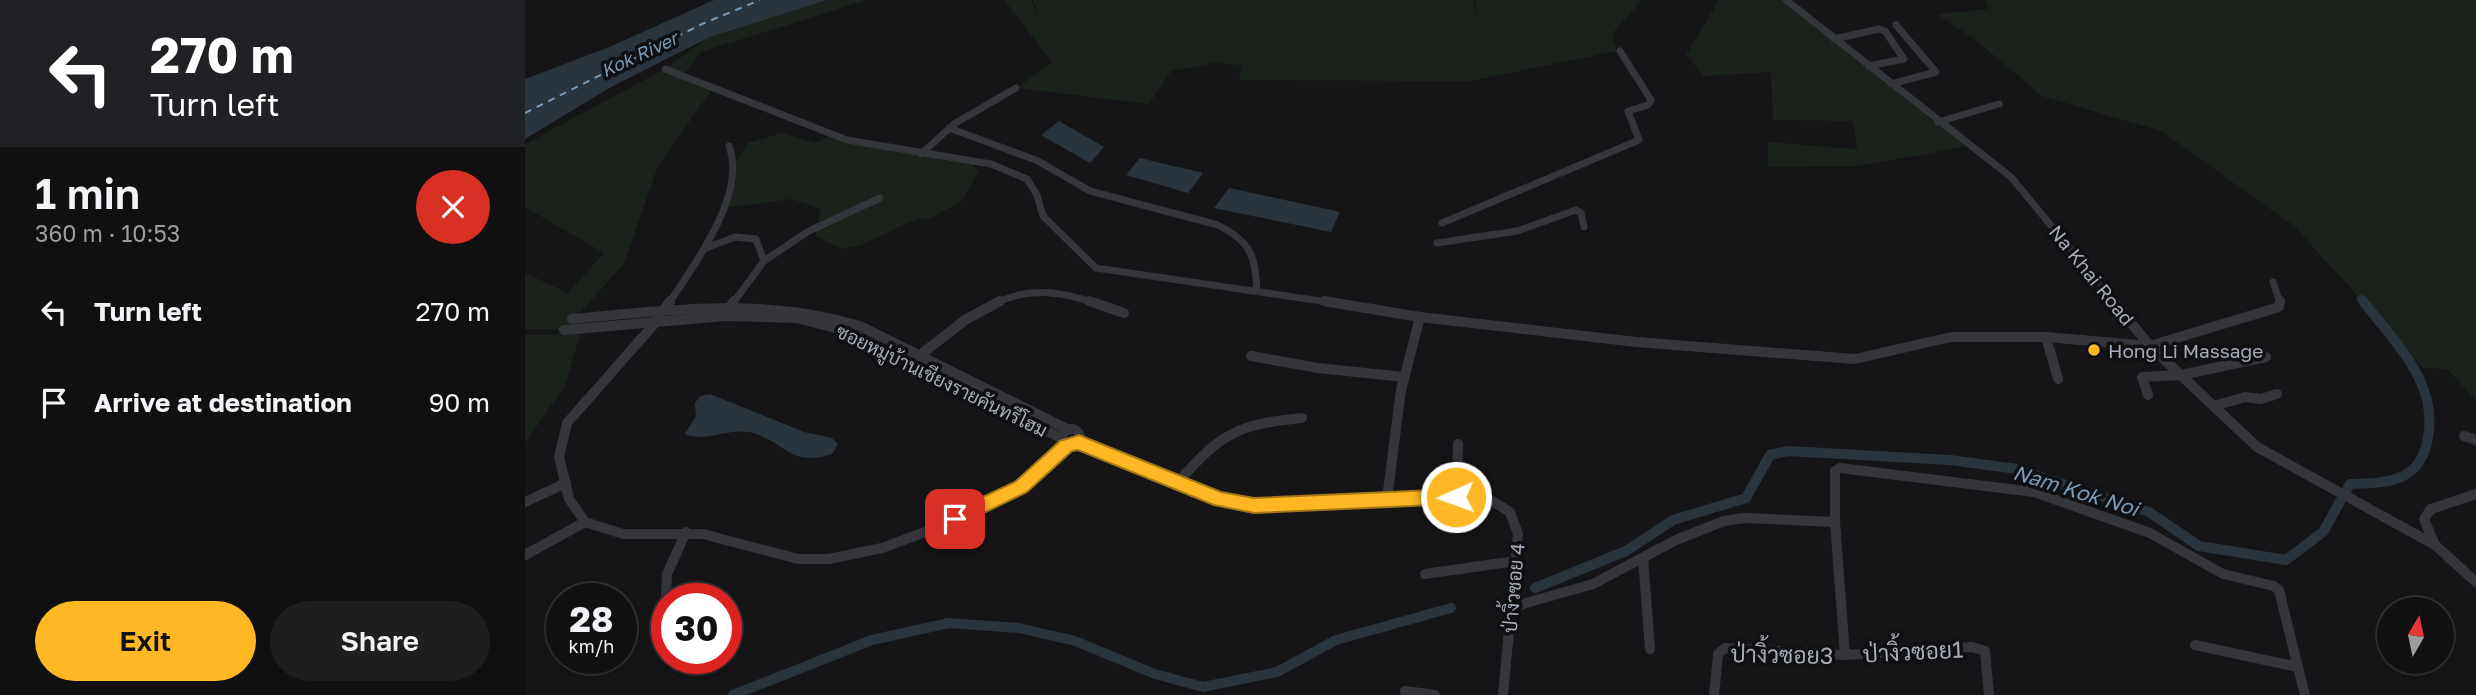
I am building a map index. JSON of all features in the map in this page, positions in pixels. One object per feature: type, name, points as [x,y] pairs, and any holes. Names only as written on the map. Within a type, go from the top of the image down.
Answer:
[{"type":"street","name":"Na Khai Road","points":[[1786,0],[2011,177],[2150,346],[2257,447],[2435,545],[2476,582]]},
{"type":"street","points":[[1891,84],[1935,72],[1896,25]]},
{"type":"street","points":[[1834,39],[1879,29],[1885,31],[1904,59],[1869,66]]},
{"type":"street","points":[[1443,223],[1639,140],[1628,111],[1648,105],[1651,100],[1620,51]]},
{"type":"street","points":[[665,69],[847,140],[991,164],[1027,179],[1037,195],[1043,216],[1095,268],[1257,290],[1420,317],[1636,342],[1843,359],[1870,358],[1951,337],[2046,337],[2150,346],[2279,307],[2280,301],[2273,282]]},
{"type":"street","points":[[921,154],[949,128],[1016,88]]},
{"type":"street","points":[[1938,121],[1999,104]]},
{"type":"street","points":[[949,128],[1038,161],[1090,191],[1218,225],[1237,234],[1258,264],[1257,290]]},
{"type":"street","points":[[525,555],[585,522],[569,499],[559,457],[567,424],[656,322],[706,248],[722,211],[735,162],[729,146]]},
{"type":"street","points":[[730,307],[764,261],[807,232],[880,198]]},
{"type":"street","points":[[1437,243],[1517,231],[1576,210],[1581,213],[1584,227]]},
{"type":"street","points":[[706,248],[735,237],[750,237],[756,239],[764,261]]},
{"type":"street","points":[[919,356],[950,328],[979,312],[1027,293],[1056,292],[1124,313]]},
{"type":"street","points":[[572,319],[730,307],[804,309],[833,315],[919,356],[1065,438],[1079,442],[1081,432],[1065,438]]},
{"type":"street","name":"ซอยหมู่บ้านเชียงรายคันทรีโฮม","points":[[563,330],[762,316],[824,324],[846,331],[1065,438],[1021,487],[933,529],[881,548],[829,559],[798,559],[686,532],[623,534],[585,522]]},
{"type":"street","points":[[1387,499],[1404,377],[1420,317]]},
{"type":"street","points":[[2046,337],[2058,379]]},
{"type":"street","points":[[1251,356],[1318,368],[1404,377]]},
{"type":"street","points":[[2148,395],[2142,377],[2181,375],[2266,357]]},
{"type":"street","points":[[2214,406],[2245,397],[2261,399],[2277,394]]},
{"type":"street","points":[[1179,481],[1207,448],[1229,431],[1252,422],[1302,418]]},
{"type":"street","points":[[2464,436],[2476,440]]},
{"type":"street","name":"ป่างิ้วซอย 4","points":[[1079,442],[1220,499],[1254,505],[1456,497],[1491,499],[1513,513],[1518,534],[1503,695]]},
{"type":"street","points":[[1456,497],[1458,444]]},
{"type":"street","name":"ป่างิ้วซอย1","points":[[1989,695],[1985,651],[1972,647],[1845,655],[1833,476],[1840,468],[1977,483],[2063,500],[2150,533],[2224,574],[2274,586],[2279,590],[2298,667]]},
{"type":"street","points":[[525,502],[566,483]]},
{"type":"street","points":[[2435,545],[2424,519],[2431,509],[2476,494]]},
{"type":"street","points":[[1512,607],[1583,587],[1676,540],[1724,521],[1745,518],[1835,522]]},
{"type":"street","points":[[664,583],[673,554],[686,532]]},
{"type":"street","points":[[1643,558],[1650,649]]},
{"type":"street","points":[[1425,573],[1515,561]]},
{"type":"street","points":[[2195,645],[2298,667],[2305,695]]},
{"type":"street","name":"ป่างิ้วซอย3","points":[[1714,695],[1718,654],[1725,648],[1845,655]]},
{"type":"street","points":[[1405,691],[1435,695]]},
{"type":"shaded area","points":[[819,0],[867,0],[701,52],[684,74],[713,88],[658,166],[624,264],[564,330],[525,329],[525,273],[568,293],[604,253],[525,207],[525,144],[665,69],[710,36]]},
{"type":"shaded area","points":[[1004,0],[1031,0],[1042,24],[1033,0],[1473,0],[1478,15],[1475,0],[1642,0],[1612,34],[1617,51],[1471,81],[1239,80],[1241,65],[1214,63],[1171,71],[1149,104],[1016,88],[1052,62]]},
{"type":"shaded area","points":[[1719,0],[1788,0],[1971,146],[1856,166],[1768,167],[1768,142],[1857,149],[1853,121],[1773,120],[1771,72],[1704,76],[1686,55]]},
{"type":"shaded area","points":[[1985,0],[2476,0],[2476,400],[2447,369],[2423,368],[2294,226],[2161,131],[2042,96],[1977,41],[1937,14],[1988,9]]},
{"type":"shaded area","points":[[782,133],[815,143],[833,135],[971,161],[978,172],[963,200],[930,219],[919,218],[861,245],[841,249],[816,236],[821,209],[792,199],[723,208],[735,162],[748,143]]},
{"type":"shaded area","points":[[580,334],[565,386],[525,443],[525,335]]},
{"type":"water","name":"Kok River","points":[[714,0],[827,0],[710,37],[611,87],[525,139],[525,79],[607,48]]},
{"type":"water","points":[[1059,121],[1104,147],[1090,163],[1041,135]]},
{"type":"water","points":[[1140,158],[1203,173],[1188,193],[1126,175]]},
{"type":"water","points":[[1229,188],[1340,212],[1331,232],[1214,208]]},
{"type":"water","points":[[710,394],[804,432],[832,438],[838,444],[832,454],[807,458],[747,432],[701,437],[685,434],[696,416],[695,403],[700,396]]},
{"type":"waterway","name":"Nam Kok Noi","points":[[2361,299],[2364,303]]},
{"type":"waterway","name":"Nam Kok Noi","points":[[1535,588],[1626,551],[1673,520],[1746,498],[1770,455],[1788,451],[1950,460],[2017,469],[2149,512],[2199,546],[2286,560],[2323,532],[2350,484],[2387,481],[2408,473],[2423,456],[2427,443],[2430,422],[2428,402],[2422,384],[2413,366],[2363,301]]},
{"type":"waterway","name":"Nam Kok Noi","points":[[733,695],[872,640],[949,623],[1019,628],[1075,641],[1155,674],[1203,687],[1277,672],[1336,640],[1451,608]]},
{"type":"ferry route","points":[[525,113],[702,24],[760,0]]},
{"type":"place","name":"Hong Li Massage","points":[[2094,350]]},
{"type":"route","points":[[955,519],[1021,487],[1066,446],[1079,442],[1220,499],[1254,505],[1456,497]]}]
